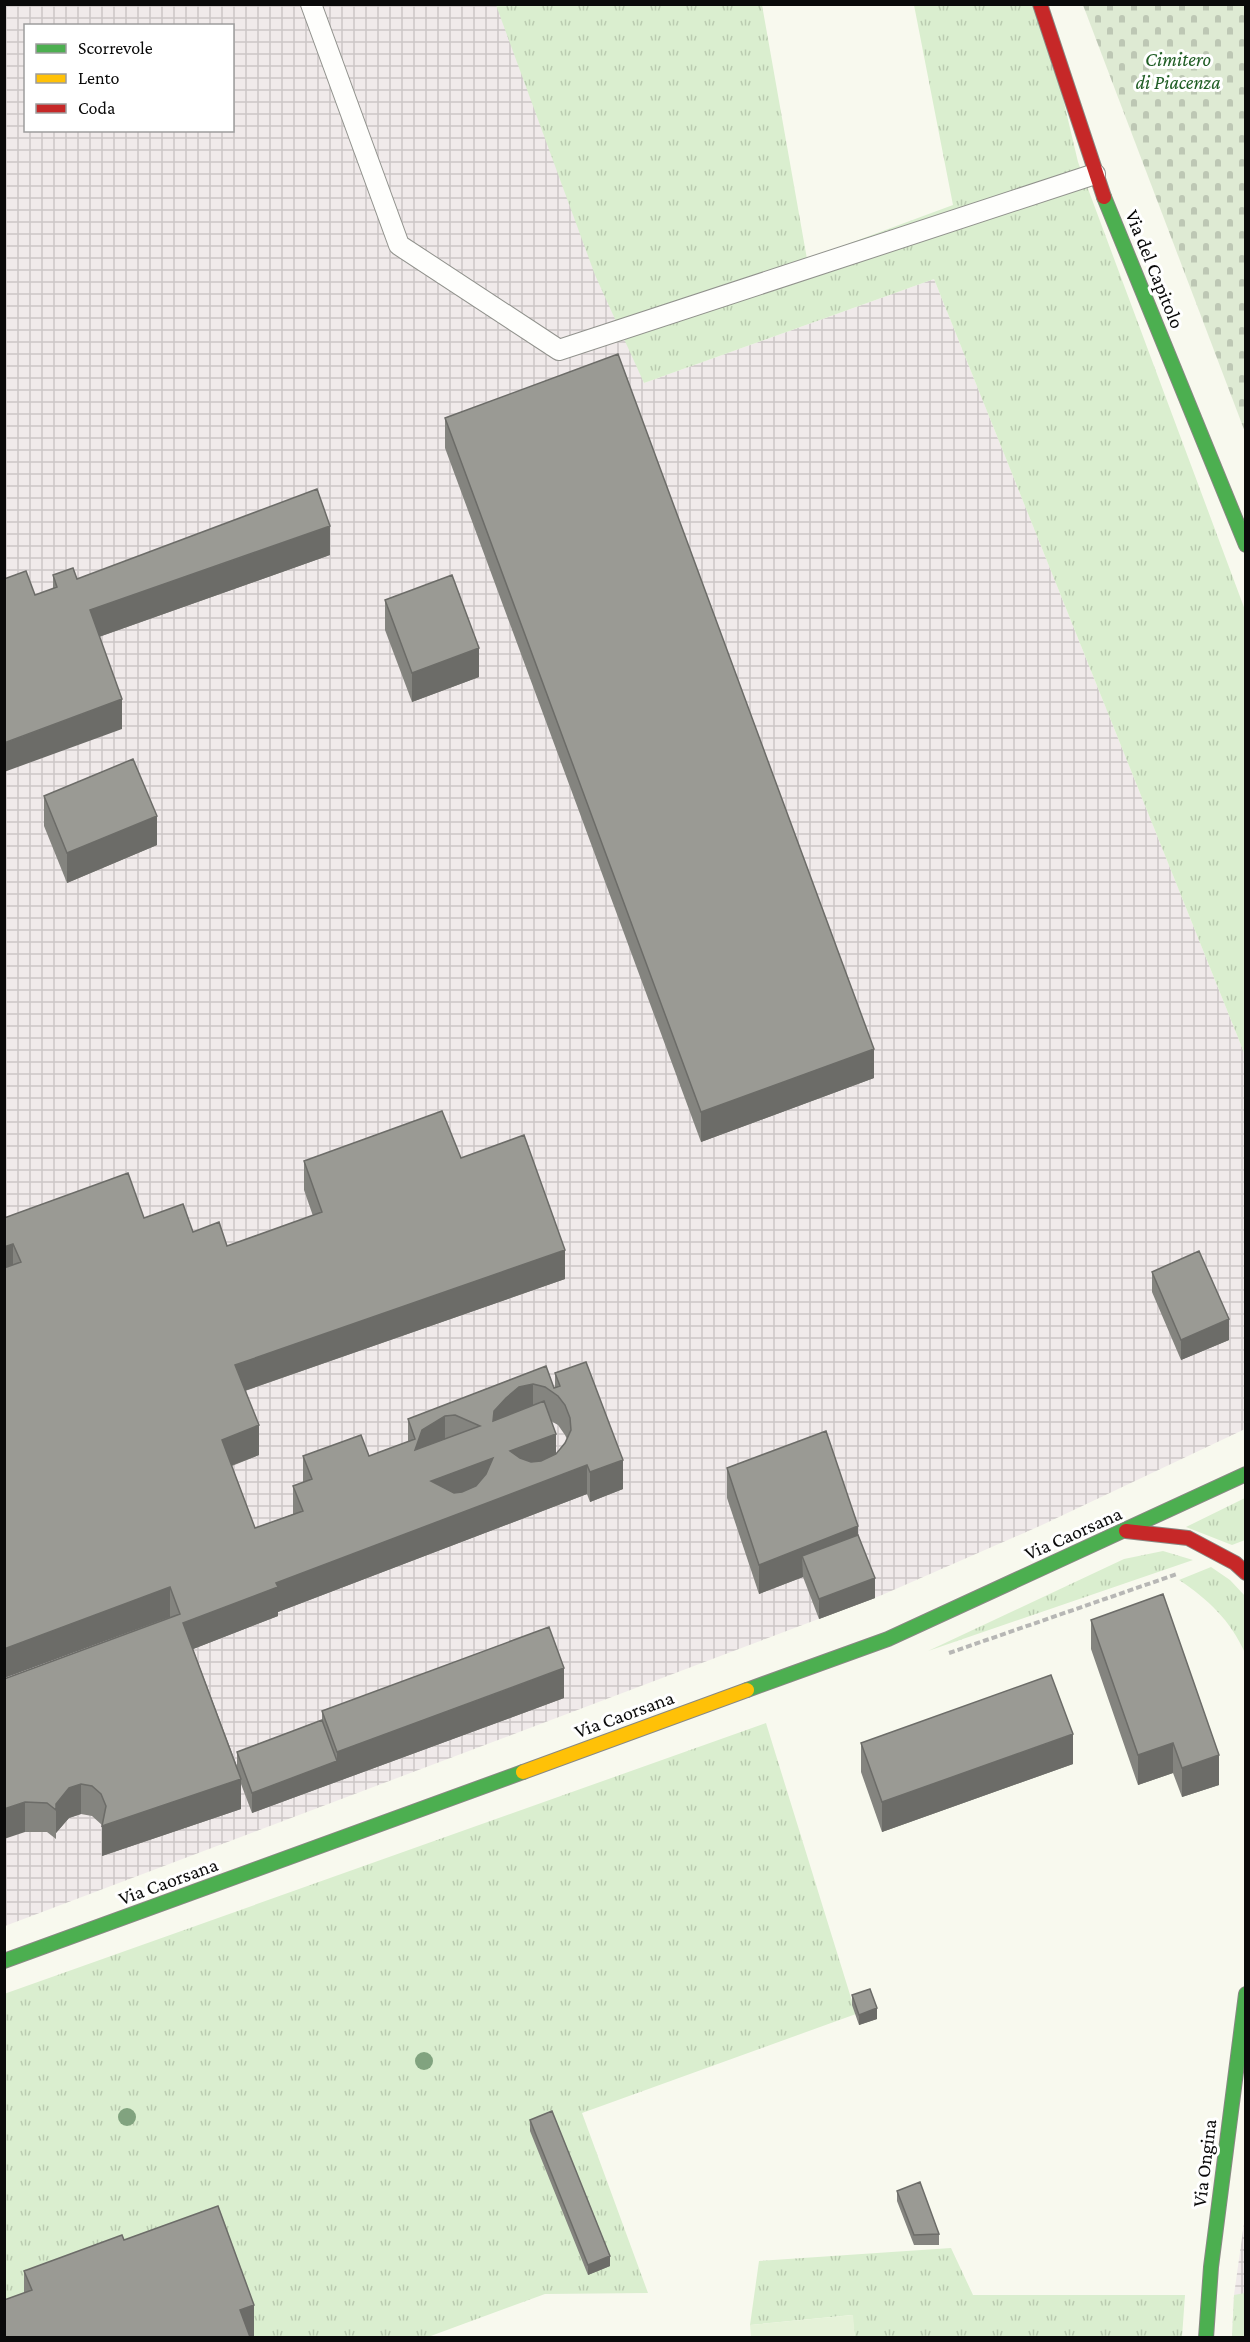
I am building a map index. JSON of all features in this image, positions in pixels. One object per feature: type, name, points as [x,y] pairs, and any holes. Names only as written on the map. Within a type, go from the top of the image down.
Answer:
[{"type":"main road","name":"Via del Capitolo","points":[[1040,4],[1095,174],[1245,545]]},
{"type":"main road","name":"Via Caorsana","points":[[4,1961],[888,1639],[1126,1531],[1245,1474]]},
{"type":"main road","points":[[1126,1531],[1188,1538],[1235,1563],[1245,1573]]},
{"type":"main road","name":"Via Ongina","points":[[1206,2337],[1211,2268],[1245,1994]]},
{"type":"lane","points":[[311,4],[399,245],[559,350],[1095,174]]},
{"type":"shaded area","points":[[5,5],[505,5],[644,383],[934,279],[1245,1055],[1245,1429],[1042,1525],[882,1595],[5,1926]]},
{"type":"shaded area","points":[[1245,2216],[1245,2337],[1232,2338],[1234,2295]]},
{"type":"green space","points":[[496,5],[762,5],[807,259],[953,205],[914,5],[1041,5],[1078,162],[1245,610],[1245,1055],[934,279],[644,383],[595,275]]},
{"type":"green space","name":"Cimitero di Piacenza","points":[[1083,5],[1245,5],[1245,432]]},
{"type":"green space","points":[[1245,1498],[1245,1540],[1232,1545],[1186,1527]]},
{"type":"green space","points":[[1163,1551],[1193,1560],[928,1651],[1124,1559]]},
{"type":"green space","points":[[1211,1567],[1230,1580],[1245,1596],[1245,1653],[1233,1631],[1218,1612],[1179,1580]]},
{"type":"green space","points":[[766,1723],[856,2014],[582,2113],[648,2293],[545,2294],[428,2337],[5,2338],[4,1994]]},
{"type":"green space","points":[[951,2248],[973,2295],[1185,2295],[1182,2337],[855,2337],[852,2315],[750,2325],[759,2261]]},
{"type":"green space","points":[[1245,2293],[1245,2337],[1232,2337],[1234,2295]]},
{"type":"green space","points":[[853,2315],[855,2337],[751,2337],[750,2325]]},
{"type":"building","points":[[618,354],[874,1049],[701,1112],[445,418]]},
{"type":"building","points":[[317,489],[330,526],[90,610],[122,699],[4,743],[4,579],[26,571],[35,595],[57,587],[53,575],[73,568],[77,579]]},
{"type":"building","points":[[452,575],[479,648],[412,673],[385,600]]},
{"type":"building","points":[[133,759],[157,816],[67,853],[44,796]]},
{"type":"building","points":[[442,1111],[461,1158],[524,1135],[565,1250],[235,1365],[259,1425],[222,1440],[255,1528],[303,1511],[293,1486],[312,1479],[303,1456],[361,1435],[369,1456],[415,1439],[408,1419],[546,1366],[554,1388],[560,1386],[555,1373],[586,1362],[623,1460],[590,1472],[587,1465],[276,1583],[278,1587],[183,1623],[241,1779],[102,1826],[106,1806],[101,1794],[92,1786],[81,1784],[69,1788],[56,1804],[56,1810],[47,1803],[25,1802],[4,1809],[4,1679],[180,1614],[170,1587],[4,1649],[4,1268],[21,1262],[13,1244],[4,1247],[4,1218],[128,1173],[144,1218],[183,1204],[193,1232],[219,1222],[227,1246],[322,1212],[304,1161]],"holes":[[[533,1384],[545,1387],[558,1396],[565,1405],[570,1418],[571,1430],[565,1443],[556,1454],[541,1461],[531,1462],[510,1451],[556,1434],[544,1401],[493,1421],[494,1411],[506,1398],[519,1387]],[[455,1415],[480,1426],[415,1450],[422,1430],[445,1416]],[[493,1458],[486,1474],[476,1486],[462,1492],[454,1493],[431,1481]]]},
{"type":"building","points":[[1199,1251],[1229,1319],[1181,1340],[1152,1272]]},
{"type":"building","points":[[826,1431],[858,1526],[759,1565],[727,1468]]},
{"type":"building","points":[[858,1535],[875,1578],[819,1599],[802,1556]]},
{"type":"building","points":[[1163,1594],[1219,1755],[1182,1768],[1173,1743],[1138,1755],[1091,1620]]},
{"type":"building","points":[[549,1627],[564,1668],[337,1752],[322,1711]]},
{"type":"building","points":[[1051,1675],[1073,1734],[882,1802],[861,1743]]},
{"type":"building","points":[[322,1720],[337,1761],[252,1793],[237,1752]]},
{"type":"building","points":[[870,1989],[877,2008],[859,2015],[852,1995]]},
{"type":"building","points":[[552,2111],[610,2256],[588,2265],[530,2120]]},
{"type":"building","points":[[920,2182],[939,2234],[914,2235],[897,2191]]},
{"type":"building","points":[[218,2206],[254,2305],[240,2310],[250,2337],[4,2337],[4,2300],[32,2290],[24,2271],[122,2235],[124,2240]]},
{"type":"traffic: fast","points":[[1104,197],[1246,545]]},
{"type":"traffic: fast","points":[[747,1690],[888,1639],[1246,1474]]},
{"type":"traffic: fast","points":[[4,1961],[523,1772]]},
{"type":"traffic: fast","points":[[1206,2338],[1211,2267],[1246,1994]]},
{"type":"traffic: slow","points":[[523,1772],[747,1690]]},
{"type":"traffic: jam","points":[[1040,4],[1104,197]]},
{"type":"traffic: jam","points":[[1126,1531],[1188,1538],[1235,1563],[1246,1573]]}]
